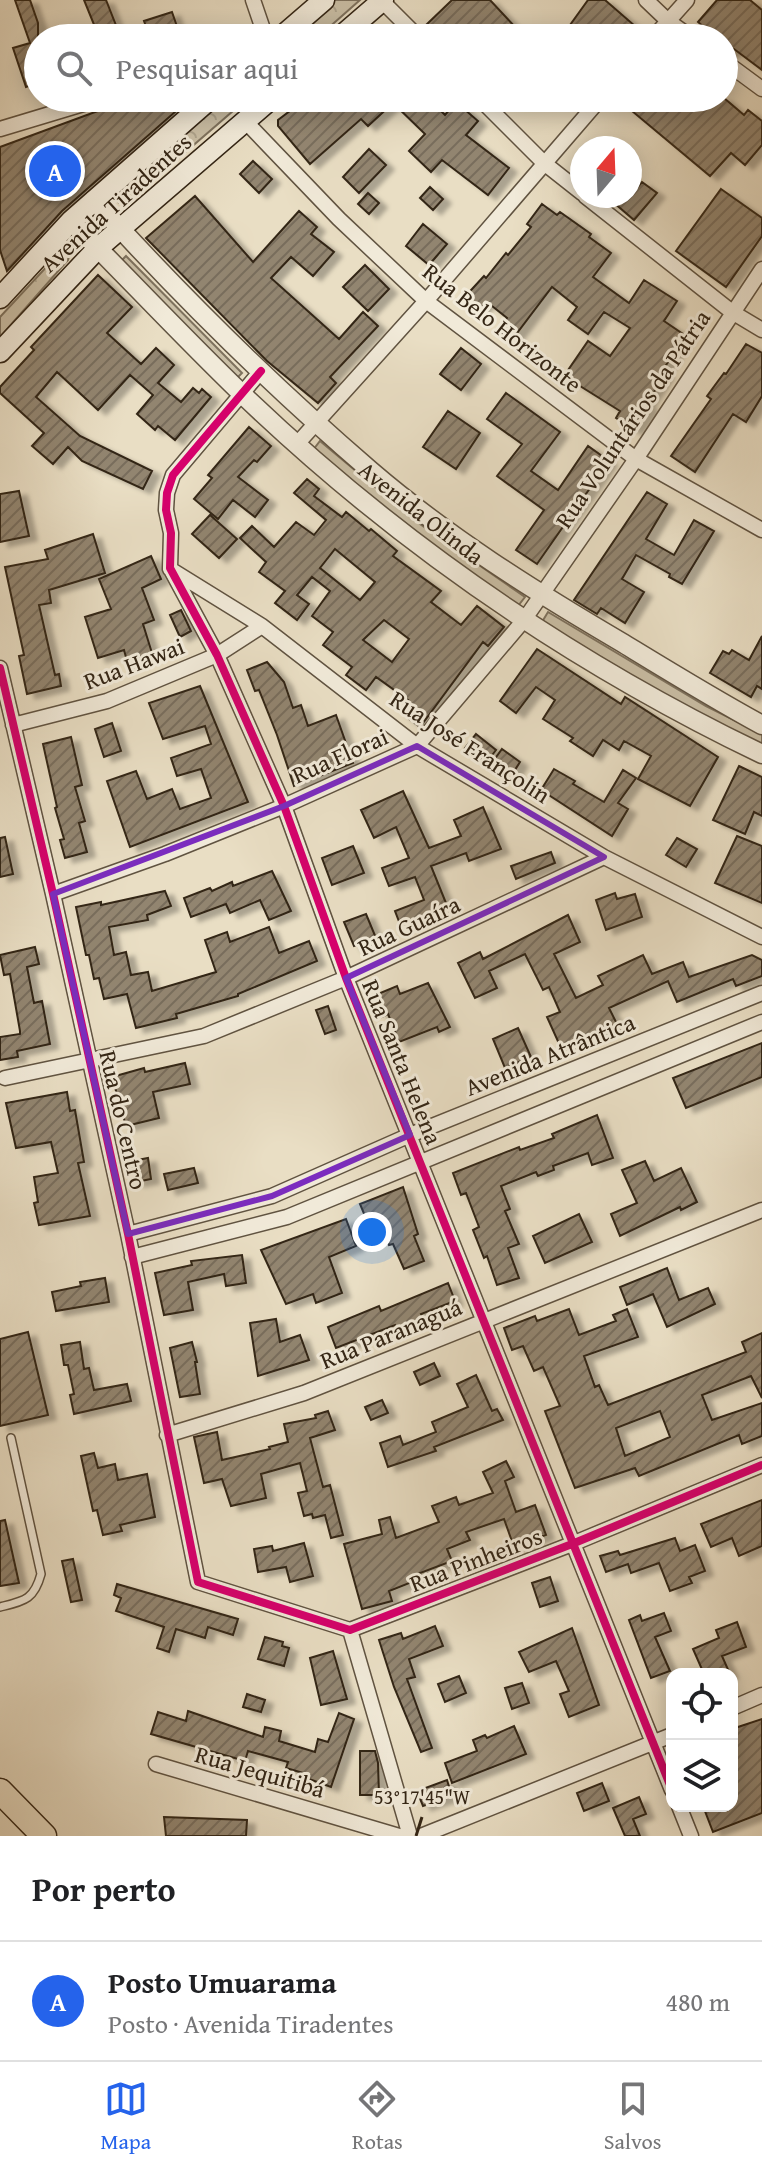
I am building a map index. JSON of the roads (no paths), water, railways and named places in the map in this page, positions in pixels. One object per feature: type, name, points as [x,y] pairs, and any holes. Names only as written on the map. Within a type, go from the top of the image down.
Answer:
[{"type":"highway","points":[[0,1791],[44,1836]]},
{"type":"main road","points":[[296,24],[324,0]]},
{"type":"main road","points":[[355,24],[382,0]]},
{"type":"main road","name":"Avenida Tiradentes","points":[[0,298],[71,221],[195,112]]},
{"type":"main road","name":"Avenida Tiradentes","points":[[0,352],[98,248],[257,112]]},
{"type":"street","points":[[253,0],[261,24]]},
{"type":"street","points":[[382,0],[405,24]]},
{"type":"street","points":[[646,0],[672,24]]},
{"type":"street","points":[[665,24],[687,0]]},
{"type":"street","points":[[738,71],[762,89]]},
{"type":"street","points":[[0,129],[56,112]]},
{"type":"street","points":[[493,112],[544,163],[570,184]]},
{"type":"street","points":[[297,444],[426,301],[589,112]]},
{"type":"street","name":"Rua Belo Horizonte","points":[[246,122],[339,219],[426,301],[636,459],[762,530]]},
{"type":"street","name":"Avenida Olinda","points":[[94,200],[261,371],[412,503],[540,594],[762,725]]},
{"type":"street","points":[[600,208],[732,312],[762,330]]},
{"type":"street","name":"Avenida Olinda","points":[[71,221],[241,393],[297,444],[417,543],[524,620],[679,713],[762,754]]},
{"type":"street","name":"Rua Voluntários da Pátria","points":[[540,594],[636,459],[762,269]]},
{"type":"street","name":"Rua Santa Helena","points":[[261,371],[173,475],[166,510],[171,533],[170,568],[217,655],[284,806],[346,978],[666,1775]]},
{"type":"street","name":"Rua José Françolin","points":[[170,568],[262,626],[417,746],[604,857],[762,937]]},
{"type":"street","name":"Rua Florai","points":[[53,894],[165,854],[284,806],[417,746],[524,620],[540,594]]},
{"type":"street","name":"Rua Hawai","points":[[13,725],[107,701],[217,655],[262,626]]},
{"type":"street","name":"Rua do Centro","points":[[0,668],[128,1234],[198,1582],[350,1630]]},
{"type":"street","name":"Rua Guaíra","points":[[5,1078],[204,1036],[346,978],[604,857]]},
{"type":"street","name":"Avenida Atrântica","points":[[128,1234],[272,1196],[410,1135],[762,993]]},
{"type":"street","points":[[132,1257],[287,1217],[762,1022]]},
{"type":"street","name":"Rua Paranaguá","points":[[167,1435],[304,1393],[762,1210]]},
{"type":"street","name":"Rua Pinheiros","points":[[350,1630],[572,1544],[762,1465]]},
{"type":"street","points":[[350,1630],[410,1836]]},
{"type":"street","points":[[738,1705],[762,1695]]},
{"type":"street","points":[[421,1836],[666,1738]]},
{"type":"street","name":"Rua Jequitibá","points":[[156,1764],[399,1836]]},
{"type":"street","points":[[681,1812],[691,1836]]},
{"type":"lane","points":[[0,1607],[26,1600],[37,1589],[41,1574],[11,1438]]},
{"type":"place","name":"Posto Umuarama","points":[[55,171]]}]
